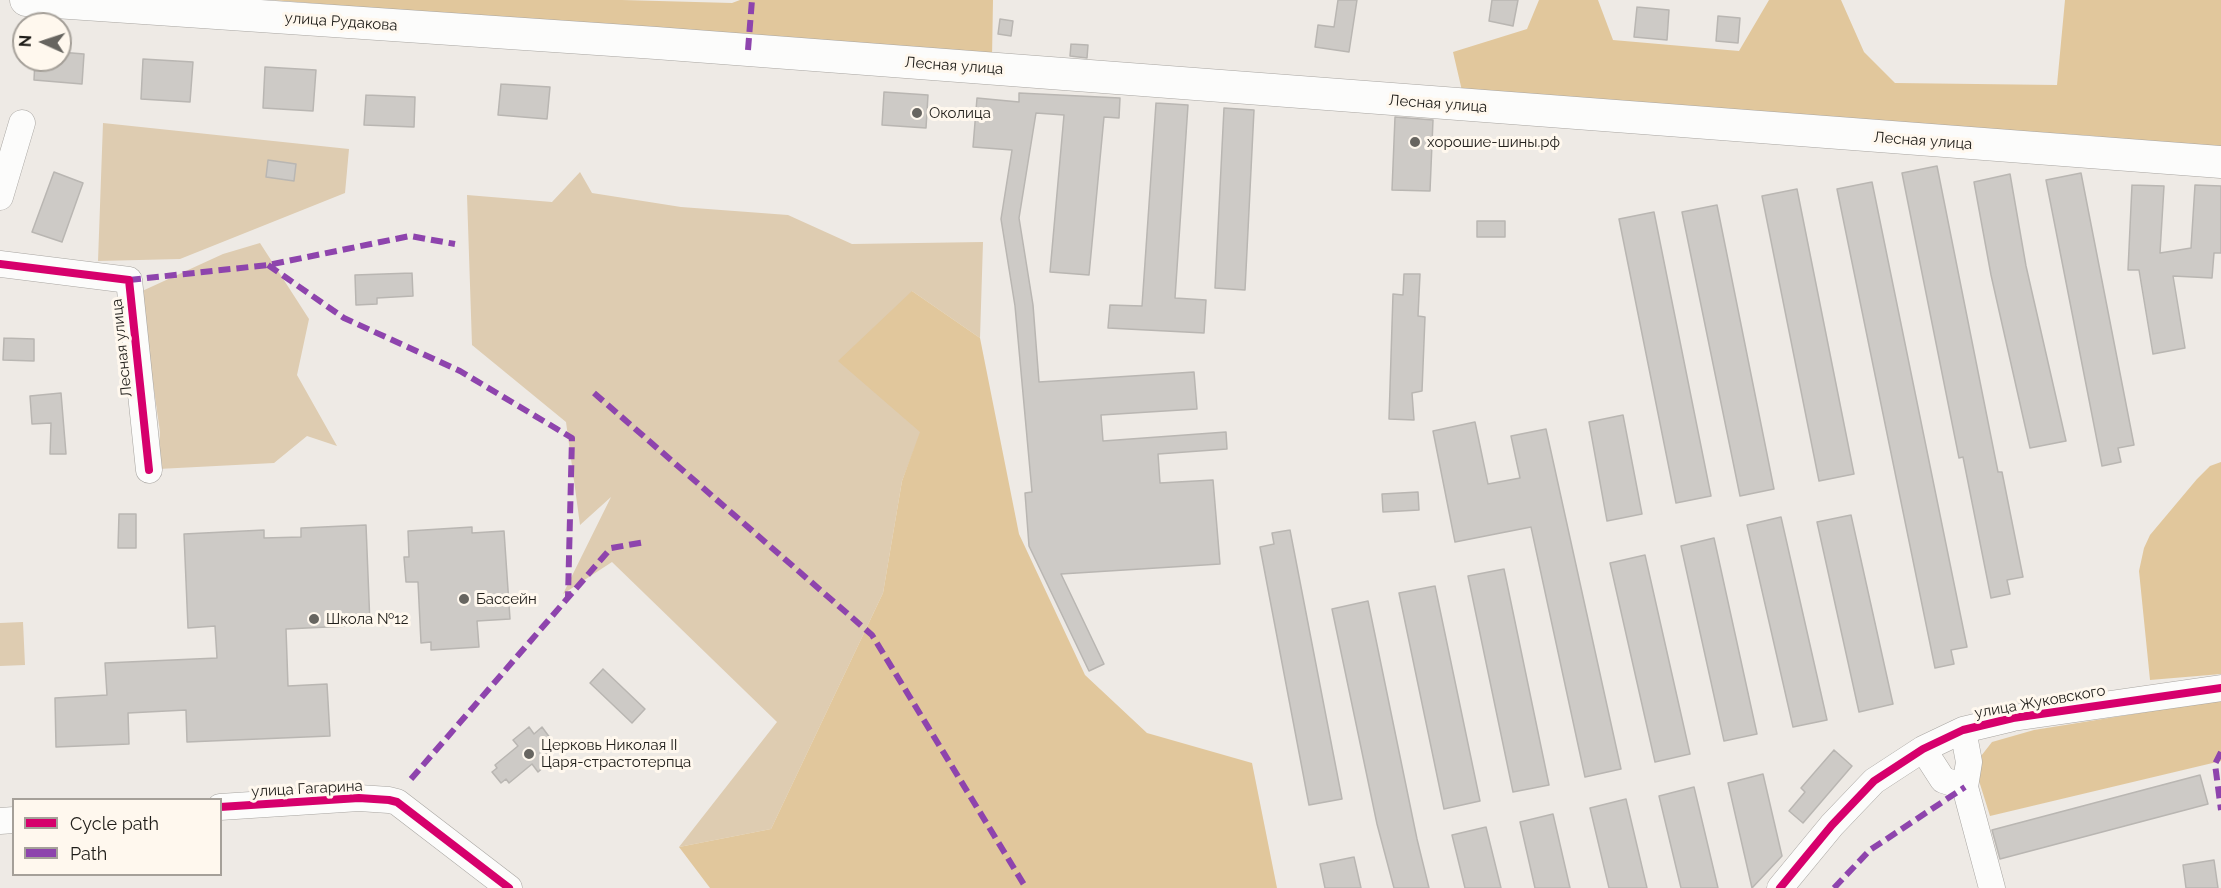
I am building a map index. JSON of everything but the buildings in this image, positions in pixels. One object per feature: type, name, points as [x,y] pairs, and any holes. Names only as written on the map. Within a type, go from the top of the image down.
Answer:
[{"type":"main road","name":"улица Рудакова","points":[[26,0],[656,43]]},
{"type":"main road","name":"Лесная улица","points":[[656,43],[2221,162]]},
{"type":"street","points":[[0,197],[22,123]]},
{"type":"street","name":"Лесная улица","points":[[0,264],[129,280],[149,470]]},
{"type":"street","name":"улица Жуковского","points":[[1780,888],[1832,825],[1874,781],[1923,749],[1963,730],[2013,718],[2221,688]]},
{"type":"street","points":[[1963,730],[1969,762],[1965,787],[1992,888]]},
{"type":"street","points":[[1923,749],[1942,780],[1965,787]]},
{"type":"street","name":"улица Гагарина","points":[[222,807],[359,798],[389,800],[396,802],[509,888]]},
{"type":"shaded area","points":[[272,0],[622,0],[732,3],[740,0],[993,0],[992,58]]},
{"type":"shaded area","points":[[1539,0],[1598,0],[1613,40],[1739,51],[1769,0],[1841,0],[1864,52],[1895,83],[2057,85],[2065,0],[2221,0],[2221,155],[2095,136],[1463,95],[1453,52],[1527,29]]},
{"type":"shaded area","points":[[103,123],[349,149],[345,193],[180,259],[98,261]]},
{"type":"shaded area","points":[[580,172],[592,193],[681,207],[788,215],[852,244],[983,242],[980,338],[912,291],[921,432],[902,481],[883,593],[771,829],[679,847],[777,722],[612,562],[563,594],[611,497],[580,525],[566,422],[472,345],[467,195],[552,202]]},
{"type":"shaded area","points":[[260,243],[309,319],[297,375],[337,446],[307,436],[274,463],[158,469],[160,432],[140,292],[223,254]]},
{"type":"shaded area","points":[[912,291],[980,338],[1019,534],[1085,675],[1147,733],[1252,763],[1277,888],[710,888],[679,847],[771,829],[883,593],[902,481],[920,432],[838,361]]},
{"type":"shaded area","points":[[2221,462],[2221,674],[2150,680],[2139,571],[2144,548],[2150,535],[2197,479],[2210,466]]},
{"type":"shaded area","points":[[23,622],[25,665],[0,666],[0,623]]},
{"type":"shaded area","points":[[2221,700],[2221,761],[1990,816],[1974,765],[1992,742],[2034,730]]},
{"type":"marked path","points":[[748,50],[752,0]]},
{"type":"marked path","points":[[129,280],[268,265],[410,236],[455,244]]},
{"type":"marked path","points":[[268,265],[344,318],[460,371],[572,438],[568,597]]},
{"type":"marked path","points":[[594,393],[872,635],[1026,888]]},
{"type":"marked path","points":[[411,779],[611,548],[645,542]]},
{"type":"marked path","points":[[2221,752],[2215,764],[2221,810]]},
{"type":"marked path","points":[[1834,888],[1870,850],[1965,787]]},
{"type":"cycle path","points":[[0,264],[129,280],[149,470]]},
{"type":"cycle path","points":[[1780,888],[1832,825],[1874,781],[1923,749],[1963,730],[2013,718],[2221,688]]},
{"type":"cycle path","points":[[222,807],[359,798],[397,802],[509,888]]},
{"type":"place","name":"Околица","points":[[917,113]]},
{"type":"place","name":"хорошие-шины.рф","points":[[1415,142]]},
{"type":"place","name":"Бассейн","points":[[464,599]]},
{"type":"place","name":"Школа №12","points":[[314,619]]},
{"type":"place","name":"Церковь Николая II Царя-страстотерпца","points":[[529,754]]}]
